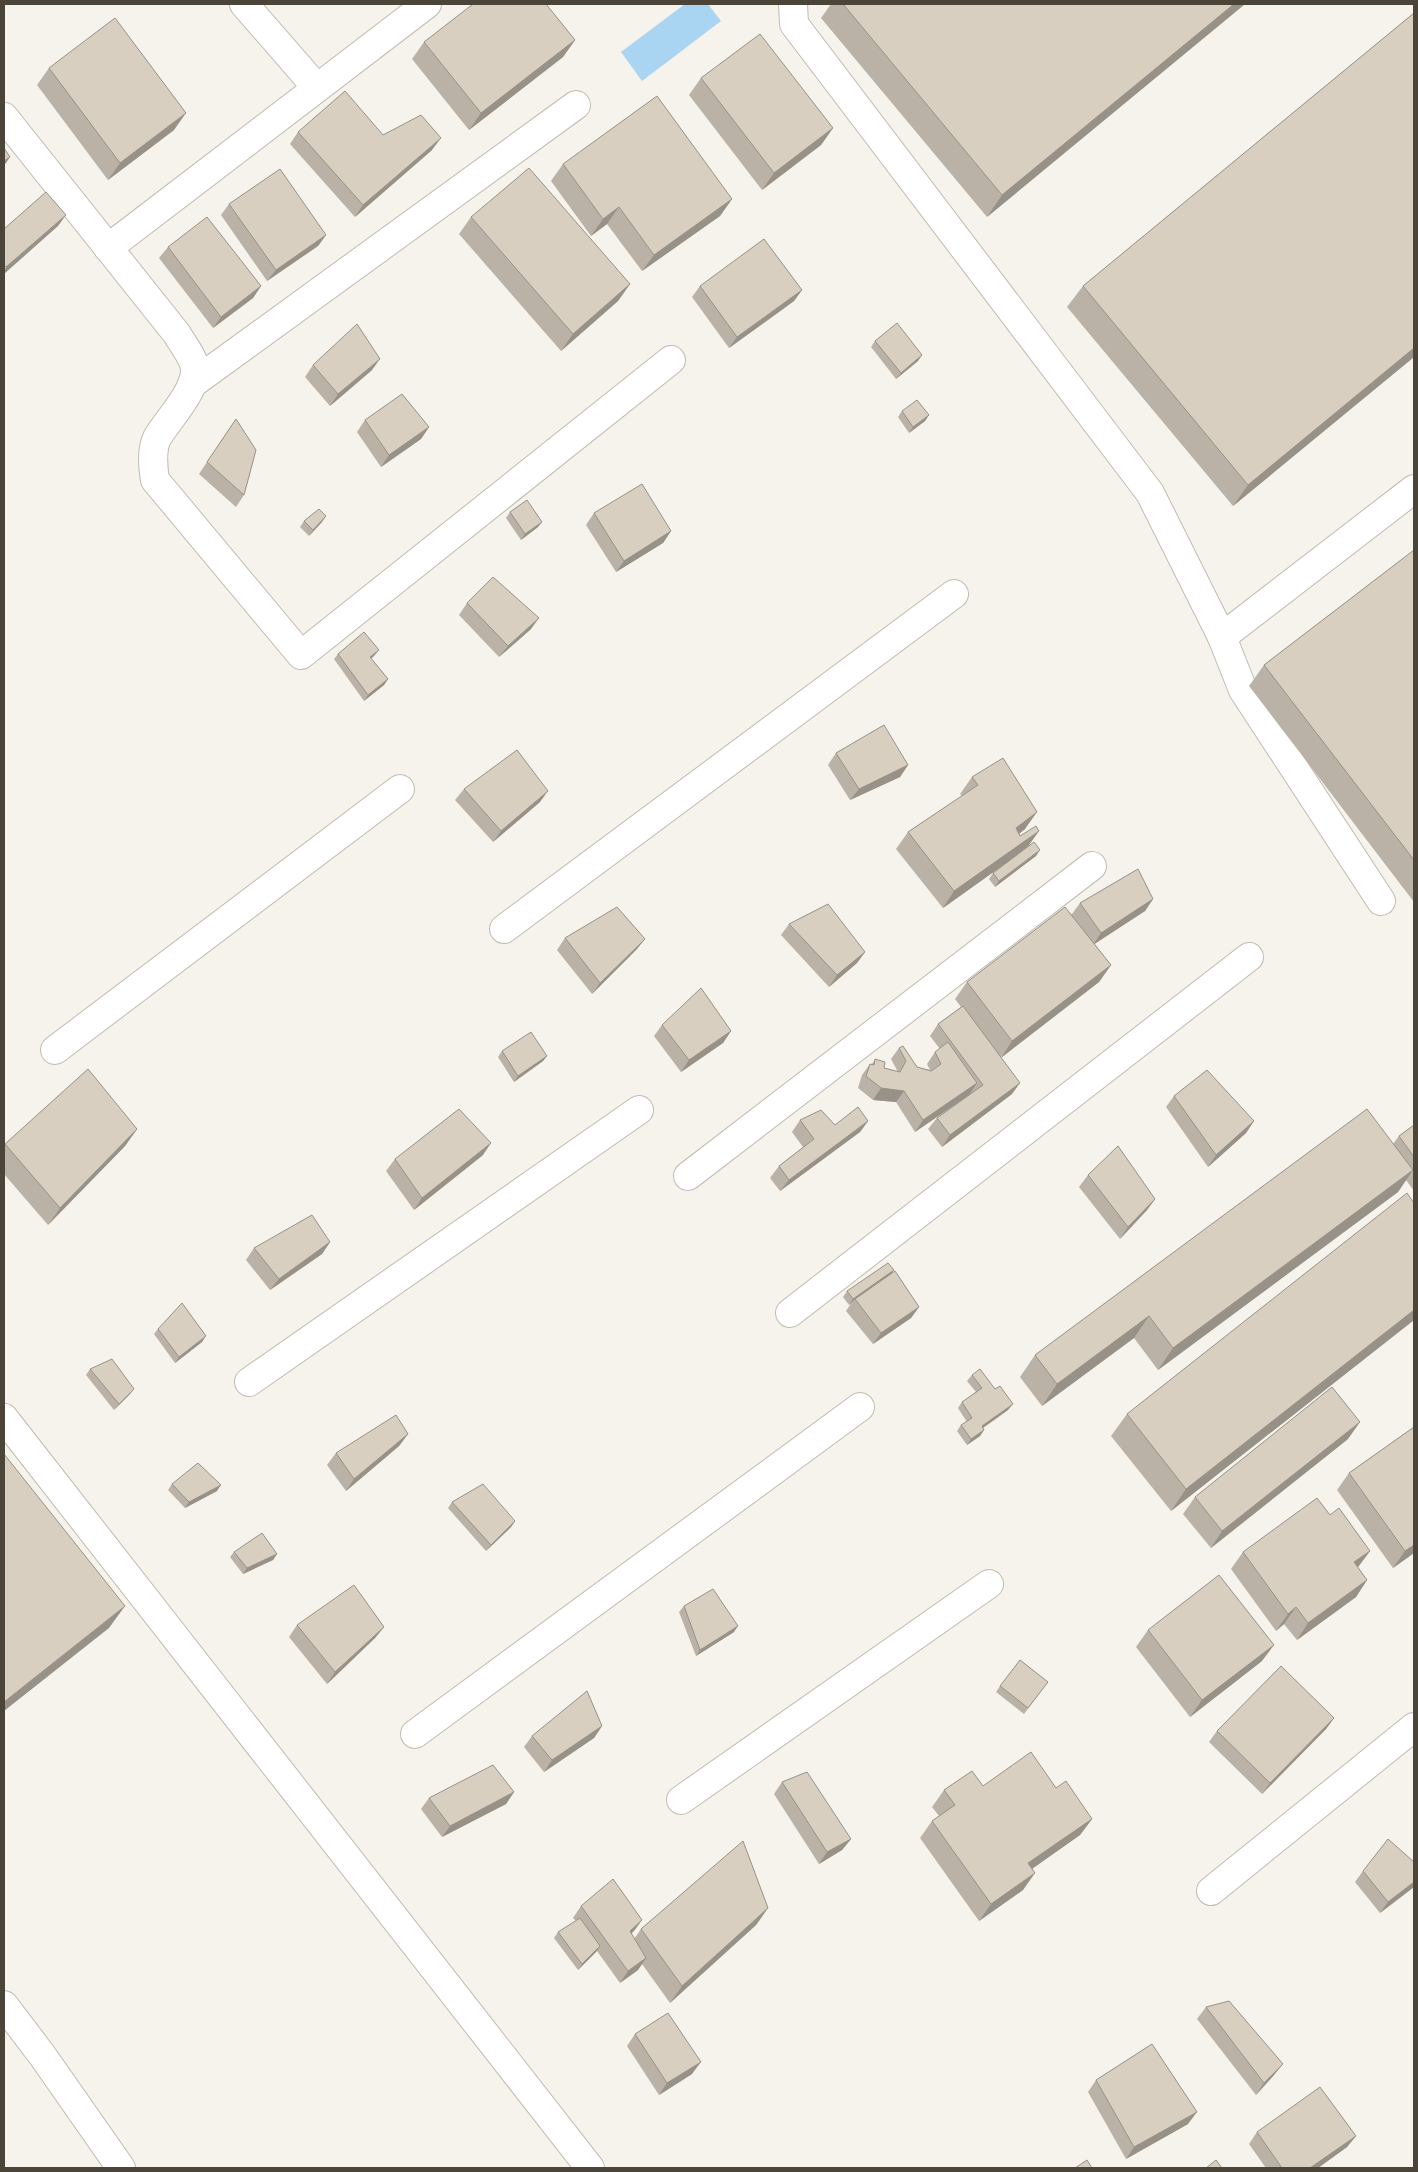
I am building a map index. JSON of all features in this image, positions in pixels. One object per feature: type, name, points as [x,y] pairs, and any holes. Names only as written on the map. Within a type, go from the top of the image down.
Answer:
[{"type":"street","points":[[244,4],[318,88]]},
{"type":"street","points":[[108,248],[428,4]]},
{"type":"street","points":[[793,4],[794,24],[1150,492],[1222,637],[1243,690],[1381,901]]},
{"type":"street","points":[[192,384],[576,105]]},
{"type":"street","points":[[4,117],[177,334],[195,365],[192,384],[183,404],[157,440],[153,462],[155,480],[301,655],[671,360]]},
{"type":"street","points":[[1222,637],[1414,489]]},
{"type":"street","points":[[504,929],[954,594]]},
{"type":"street","points":[[55,1050],[400,789]]},
{"type":"street","points":[[688,1176],[1092,866]]},
{"type":"street","points":[[790,1313],[1248,957]]},
{"type":"street","points":[[250,1382],[639,1110]]},
{"type":"street","points":[[415,1734],[860,1407]]},
{"type":"street","points":[[4,1418],[590,2168]]},
{"type":"street","points":[[681,1800],[989,1584]]},
{"type":"street","points":[[1211,1891],[1414,1727]]},
{"type":"street","points":[[4,2005],[42,2055],[121,2168]]},
{"type":"water","points":[[685,4],[708,4],[721,21],[642,81],[621,52]]},
{"type":"building","points":[[473,4],[546,4],[575,40],[481,113],[424,42]]},
{"type":"building","points":[[843,4],[1234,4],[1002,195]]},
{"type":"building","points":[[1414,13],[1414,348],[1248,485],[1083,286]]},
{"type":"building","points":[[115,18],[186,113],[120,163],[49,68]]},
{"type":"building","points":[[760,34],[833,128],[774,173],[701,78]]},
{"type":"building","points":[[345,91],[383,135],[421,115],[441,138],[363,205],[298,132]]},
{"type":"building","points":[[657,96],[732,199],[654,255],[619,207],[603,219],[563,164]]},
{"type":"building","points":[[4,148],[10,157],[4,161]]},
{"type":"building","points":[[529,168],[630,284],[573,334],[471,217]]},
{"type":"building","points":[[280,169],[326,235],[276,270],[229,204]]},
{"type":"building","points":[[46,192],[66,215],[6,267],[4,265],[4,229]]},
{"type":"building","points":[[207,217],[261,286],[221,317],[168,247]]},
{"type":"building","points":[[764,239],[802,290],[737,337],[700,286]]},
{"type":"building","points":[[897,323],[922,355],[901,373],[875,341]]},
{"type":"building","points":[[357,324],[380,359],[338,394],[313,365]]},
{"type":"building","points":[[402,394],[429,427],[389,455],[365,420]]},
{"type":"building","points":[[917,400],[929,415],[913,427],[902,411]]},
{"type":"building","points":[[236,419],[256,450],[244,495],[207,462]]},
{"type":"building","points":[[642,484],[671,531],[624,561],[594,513]]},
{"type":"building","points":[[527,500],[542,522],[525,534],[510,512]]},
{"type":"building","points":[[319,509],[326,516],[313,530],[304,521]]},
{"type":"building","points":[[1414,550],[1414,860],[1264,665]]},
{"type":"building","points":[[493,577],[539,618],[508,646],[467,603]]},
{"type":"building","points":[[364,632],[379,650],[370,657],[388,679],[368,695],[338,654]]},
{"type":"building","points":[[884,725],[908,765],[859,789],[836,753]]},
{"type":"building","points":[[517,750],[548,791],[501,831],[464,789]]},
{"type":"building","points":[[1003,758],[1037,812],[1016,828],[1020,836],[1036,826],[1039,831],[954,891],[908,832],[978,785],[972,777]]},
{"type":"building","points":[[1034,842],[1040,850],[999,881],[993,873]]},
{"type":"building","points":[[1138,869],[1153,899],[1101,933],[1080,903]]},
{"type":"building","points":[[828,904],[865,952],[837,975],[789,924]]},
{"type":"building","points":[[617,907],[645,939],[600,983],[565,938]]},
{"type":"building","points":[[1065,907],[1111,965],[1012,1041],[967,982]]},
{"type":"building","points":[[701,988],[731,1031],[689,1060],[662,1025]]},
{"type":"building","points":[[963,1006],[1020,1083],[950,1135],[937,1118],[983,1085],[938,1024]]},
{"type":"building","points":[[531,1032],[547,1056],[518,1076],[502,1051]]},
{"type":"building","points":[[948,1042],[977,1083],[923,1120],[904,1091],[881,1088],[866,1076],[870,1064],[874,1065],[875,1059],[885,1062],[884,1068],[900,1072],[906,1061],[899,1048],[903,1046],[917,1067],[931,1071],[941,1064],[935,1052]]},
{"type":"building","points":[[88,1069],[137,1129],[60,1208],[5,1144]]},
{"type":"building","points":[[1207,1070],[1254,1121],[1216,1155],[1174,1096]]},
{"type":"building","points":[[858,1107],[868,1121],[789,1180],[779,1166],[814,1139],[800,1120],[821,1110],[835,1125]]},
{"type":"building","points":[[459,1109],[491,1143],[422,1198],[395,1159]]},
{"type":"building","points":[[1367,1109],[1413,1170],[1173,1348],[1149,1316],[1057,1384],[1035,1355]]},
{"type":"building","points":[[1414,1125],[1414,1157],[1399,1136]]},
{"type":"building","points":[[1118,1146],[1155,1199],[1128,1227],[1088,1175]]},
{"type":"building","points":[[1407,1193],[1414,1203],[1414,1310],[1186,1489],[1127,1414]]},
{"type":"building","points":[[312,1215],[330,1242],[279,1279],[254,1248]]},
{"type":"building","points":[[888,1263],[894,1270],[853,1299],[847,1291]]},
{"type":"building","points":[[895,1271],[919,1307],[881,1333],[855,1299]]},
{"type":"building","points":[[182,1303],[206,1336],[179,1357],[158,1329]]},
{"type":"building","points":[[112,1359],[134,1389],[119,1404],[90,1369]]},
{"type":"building","points":[[980,1369],[995,1389],[1000,1386],[1013,1404],[982,1426],[984,1430],[971,1439],[961,1425],[972,1418],[962,1402],[982,1388],[972,1375]]},
{"type":"building","points":[[1332,1387],[1360,1422],[1222,1531],[1195,1497]]},
{"type":"building","points":[[396,1415],[408,1434],[354,1479],[336,1453]]},
{"type":"building","points":[[1414,1427],[1414,1545],[1405,1551],[1349,1473]]},
{"type":"building","points":[[4,1454],[125,1606],[4,1702]]},
{"type":"building","points":[[198,1463],[221,1485],[189,1502],[172,1484]]},
{"type":"building","points":[[483,1484],[515,1521],[491,1545],[452,1502]]},
{"type":"building","points":[[1317,1498],[1330,1515],[1339,1508],[1370,1551],[1354,1562],[1367,1580],[1308,1623],[1296,1607],[1288,1614],[1243,1552]]},
{"type":"building","points":[[262,1533],[277,1554],[247,1568],[234,1552]]},
{"type":"building","points":[[1219,1575],[1274,1645],[1202,1700],[1148,1630]]},
{"type":"building","points":[[354,1585],[384,1627],[335,1672],[297,1625]]},
{"type":"building","points":[[713,1589],[738,1626],[700,1650],[684,1606]]},
{"type":"building","points":[[1020,1660],[1048,1682],[1028,1708],[1000,1686]]},
{"type":"building","points":[[1281,1666],[1334,1718],[1270,1783],[1217,1731]]},
{"type":"building","points":[[587,1691],[602,1726],[552,1760],[532,1736]]},
{"type":"building","points":[[1031,1752],[1056,1788],[1066,1781],[1092,1819],[1028,1863],[1035,1873],[991,1904],[932,1821],[955,1805],[944,1790],[972,1771],[983,1786]]},
{"type":"building","points":[[493,1765],[514,1792],[450,1826],[429,1798]]},
{"type":"building","points":[[807,1772],[851,1839],[827,1852],[782,1782]]},
{"type":"building","points":[[1388,1839],[1414,1862],[1414,1882],[1388,1902],[1363,1871]]},
{"type":"building","points":[[743,1841],[768,1908],[682,1986],[641,1929]]},
{"type":"building","points":[[613,1879],[642,1920],[630,1931],[646,1958],[628,1971],[581,1906]]},
{"type":"building","points":[[580,1918],[600,1946],[582,1964],[558,1932]]},
{"type":"building","points":[[1229,2001],[1283,2064],[1264,2083],[1206,2007]]},
{"type":"building","points":[[668,2013],[701,2062],[667,2083],[635,2034]]},
{"type":"building","points":[[1152,2044],[1197,2112],[1134,2147],[1096,2080]]},
{"type":"building","points":[[1320,2087],[1356,2136],[1310,2168],[1282,2168],[1257,2132]]},
{"type":"building","points":[[1087,2160],[1092,2168],[1075,2168]]},
{"type":"building","points":[[1216,2160],[1222,2168],[1206,2168]]}]
